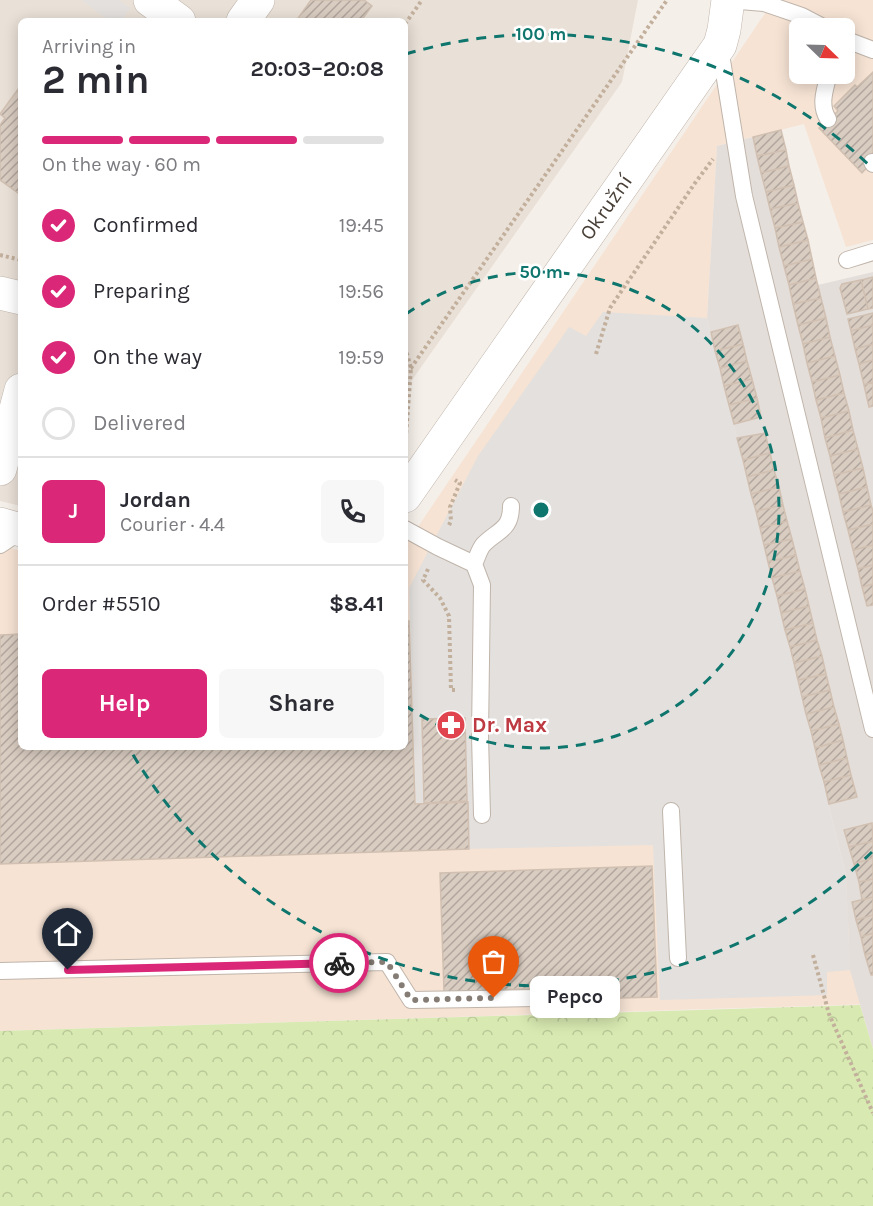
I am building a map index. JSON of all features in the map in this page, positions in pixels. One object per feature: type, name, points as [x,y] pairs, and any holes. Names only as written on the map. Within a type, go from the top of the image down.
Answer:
[{"type":"street","points":[[150,0],[175,18]]},
{"type":"street","points":[[245,18],[258,0]]},
{"type":"street","name":"Okružní","points":[[408,492],[720,45],[728,0]]},
{"type":"street","points":[[0,293],[18,297]]},
{"type":"street","points":[[0,469],[18,401]]},
{"type":"street","points":[[0,524],[18,529]]},
{"type":"lane","points":[[728,0],[764,3],[806,18]]},
{"type":"lane","points":[[855,43],[873,50]]},
{"type":"lane","points":[[720,45],[747,207],[873,729]]},
{"type":"lane","points":[[827,84],[823,101],[824,112],[828,119]]},
{"type":"lane","points":[[847,260],[873,252]]},
{"type":"lane","points":[[474,564],[482,547],[505,527],[511,517],[511,506]]},
{"type":"lane","points":[[408,531],[474,564],[482,585],[480,735],[482,814]]},
{"type":"lane","points":[[0,545],[18,532]]},
{"type":"lane","points":[[671,811],[678,958]]},
{"type":"lane","points":[[0,971],[387,962],[411,1000],[536,998]]},
{"type":"path","points":[[408,20],[422,0]]},
{"type":"path","points":[[408,369],[411,368],[667,0]]},
{"type":"path","points":[[596,354],[610,308],[695,183],[735,137]]},
{"type":"path","points":[[0,255],[18,259]]},
{"type":"path","points":[[408,358],[411,368],[408,405]]},
{"type":"path","points":[[813,955],[829,1014],[873,1113]]},
{"type":"shaded area","points":[[0,0],[638,0],[622,82],[408,386],[408,18],[18,18],[18,505],[0,501]]},
{"type":"shaded area","points":[[81,0],[119,0],[130,8],[123,18],[106,18]]},
{"type":"shaded area","points":[[774,0],[873,0],[873,240],[846,247],[804,124],[717,146],[707,318],[873,987],[873,1004],[0,1031],[0,545],[18,550],[18,750],[408,750],[408,542]]},
{"type":"shaded area","points":[[781,130],[818,285],[873,272],[873,1049],[850,970],[846,875],[707,318],[717,146]]},
{"type":"shaded area","points":[[603,312],[707,318],[846,875],[850,970],[827,972],[827,995],[660,1000],[653,845],[417,850],[409,588],[478,456],[569,327],[586,336]]},
{"type":"green space","points":[[860,1005],[873,1049],[873,1206],[0,1206],[0,1031]]},
{"type":"building","points":[[311,0],[364,0],[372,6],[363,18],[298,18]]},
{"type":"building","points":[[873,72],[873,161],[862,173],[819,128],[838,111],[834,106],[855,85],[857,87]]},
{"type":"building","points":[[18,89],[18,193],[0,180],[0,125],[5,118],[0,114]]},
{"type":"building","points":[[781,130],[786,150],[757,156],[753,137]]},
{"type":"building","points":[[786,150],[789,166],[761,173],[757,156]]},
{"type":"building","points":[[789,166],[794,185],[766,192],[761,173]]},
{"type":"building","points":[[794,185],[798,203],[770,209],[766,192]]},
{"type":"building","points":[[798,203],[803,222],[775,228],[770,209]]},
{"type":"building","points":[[803,222],[808,240],[779,247],[775,228]]},
{"type":"building","points":[[808,240],[812,259],[784,266],[779,247]]},
{"type":"building","points":[[812,259],[816,278],[789,285],[784,266]]},
{"type":"building","points":[[873,277],[873,308],[868,309],[861,280]]},
{"type":"building","points":[[816,278],[821,298],[793,304],[789,285]]},
{"type":"building","points":[[861,280],[868,309],[847,314],[840,288],[842,284]]},
{"type":"building","points":[[821,298],[826,318],[798,325],[793,304]]},
{"type":"building","points":[[873,313],[873,325],[851,331],[848,319]]},
{"type":"building","points":[[826,318],[830,337],[803,344],[798,325]]},
{"type":"building","points":[[738,325],[743,344],[715,351],[711,332]]},
{"type":"building","points":[[873,325],[873,344],[855,349],[851,331]]},
{"type":"building","points":[[830,337],[835,356],[807,363],[803,344]]},
{"type":"building","points":[[743,344],[747,361],[720,368],[715,351]]},
{"type":"building","points":[[873,344],[873,360],[859,364],[855,349]]},
{"type":"building","points":[[835,356],[840,375],[812,382],[807,363]]},
{"type":"building","points":[[873,360],[873,382],[864,385],[859,364]]},
{"type":"building","points":[[747,361],[752,379],[724,386],[720,368]]},
{"type":"building","points":[[840,375],[844,393],[816,400],[812,382]]},
{"type":"building","points":[[752,379],[757,398],[729,405],[724,386]]},
{"type":"building","points":[[873,382],[873,406],[869,407],[864,385]]},
{"type":"building","points":[[844,393],[849,411],[821,418],[816,400]]},
{"type":"building","points":[[757,398],[761,417],[734,424],[729,405]]},
{"type":"building","points":[[849,411],[853,430],[825,438],[821,418]]},
{"type":"building","points":[[853,430],[858,449],[830,456],[825,438]]},
{"type":"building","points":[[765,433],[770,453],[743,460],[737,438]]},
{"type":"building","points":[[858,449],[863,468],[834,475],[830,456]]},
{"type":"building","points":[[770,453],[774,470],[747,477],[743,460]]},
{"type":"building","points":[[863,468],[867,487],[839,494],[834,475]]},
{"type":"building","points":[[774,470],[779,487],[751,494],[747,477]]},
{"type":"building","points":[[779,487],[783,505],[756,511],[751,494]]},
{"type":"building","points":[[867,487],[871,505],[843,512],[839,494]]},
{"type":"building","points":[[783,505],[787,521],[760,528],[756,511]]},
{"type":"building","points":[[871,505],[873,524],[848,530],[843,512]]},
{"type":"building","points":[[787,521],[792,539],[764,545],[760,528]]},
{"type":"building","points":[[873,524],[873,545],[853,550],[848,530]]},
{"type":"building","points":[[792,539],[796,555],[768,562],[764,545]]},
{"type":"building","points":[[873,545],[873,565],[858,569],[853,550]]},
{"type":"building","points":[[796,555],[800,571],[772,578],[768,562]]},
{"type":"building","points":[[873,565],[873,584],[862,587],[858,569]]},
{"type":"building","points":[[800,571],[805,589],[777,596],[772,578]]},
{"type":"building","points":[[873,584],[873,605],[867,606],[862,587]]},
{"type":"building","points":[[805,589],[809,606],[781,613],[777,596]]},
{"type":"building","points":[[809,606],[813,623],[785,630],[781,613]]},
{"type":"building","points":[[408,621],[415,804],[468,802],[469,849],[0,864],[0,635],[18,634],[18,750],[408,750]]},
{"type":"building","points":[[813,623],[817,640],[790,647],[785,630]]},
{"type":"building","points":[[817,640],[822,656],[794,663],[790,647]]},
{"type":"building","points":[[822,656],[826,674],[798,680],[794,663]]},
{"type":"building","points":[[826,674],[830,690],[802,697],[798,680]]},
{"type":"building","points":[[830,690],[834,707],[806,714],[802,697]]},
{"type":"building","points":[[834,707],[839,724],[811,731],[806,714]]},
{"type":"building","points":[[465,718],[467,801],[424,803],[422,719]]},
{"type":"building","points":[[839,724],[843,740],[815,748],[811,731]]},
{"type":"building","points":[[843,740],[847,758],[819,765],[815,748]]},
{"type":"building","points":[[847,758],[851,775],[824,782],[819,765]]},
{"type":"building","points":[[851,775],[857,797],[829,804],[824,782]]},
{"type":"building","points":[[872,823],[873,841],[849,847],[844,830]]},
{"type":"building","points":[[873,841],[873,858],[854,864],[849,847]]},
{"type":"building","points":[[873,858],[873,879],[859,882],[854,864]]},
{"type":"building","points":[[652,866],[657,997],[549,1000],[549,988],[444,992],[440,873]]},
{"type":"building","points":[[873,879],[873,897],[862,900],[859,882]]},
{"type":"building","points":[[873,897],[873,915],[856,920],[852,902]]},
{"type":"building","points":[[873,915],[873,933],[861,937],[856,920]]},
{"type":"building","points":[[873,933],[873,952],[865,955],[861,937]]},
{"type":"building","points":[[873,952],[873,975],[871,975],[865,955]]},
{"type":"way so far","points":[[339,963],[387,962],[411,1000],[494,998]]},
{"type":"place","name":"Dr. Max","points":[[451,725]]},
{"type":"place","name":"Pepco","points":[[494,998]]},
{"type":"route","points":[[68,970],[339,963]]}]
